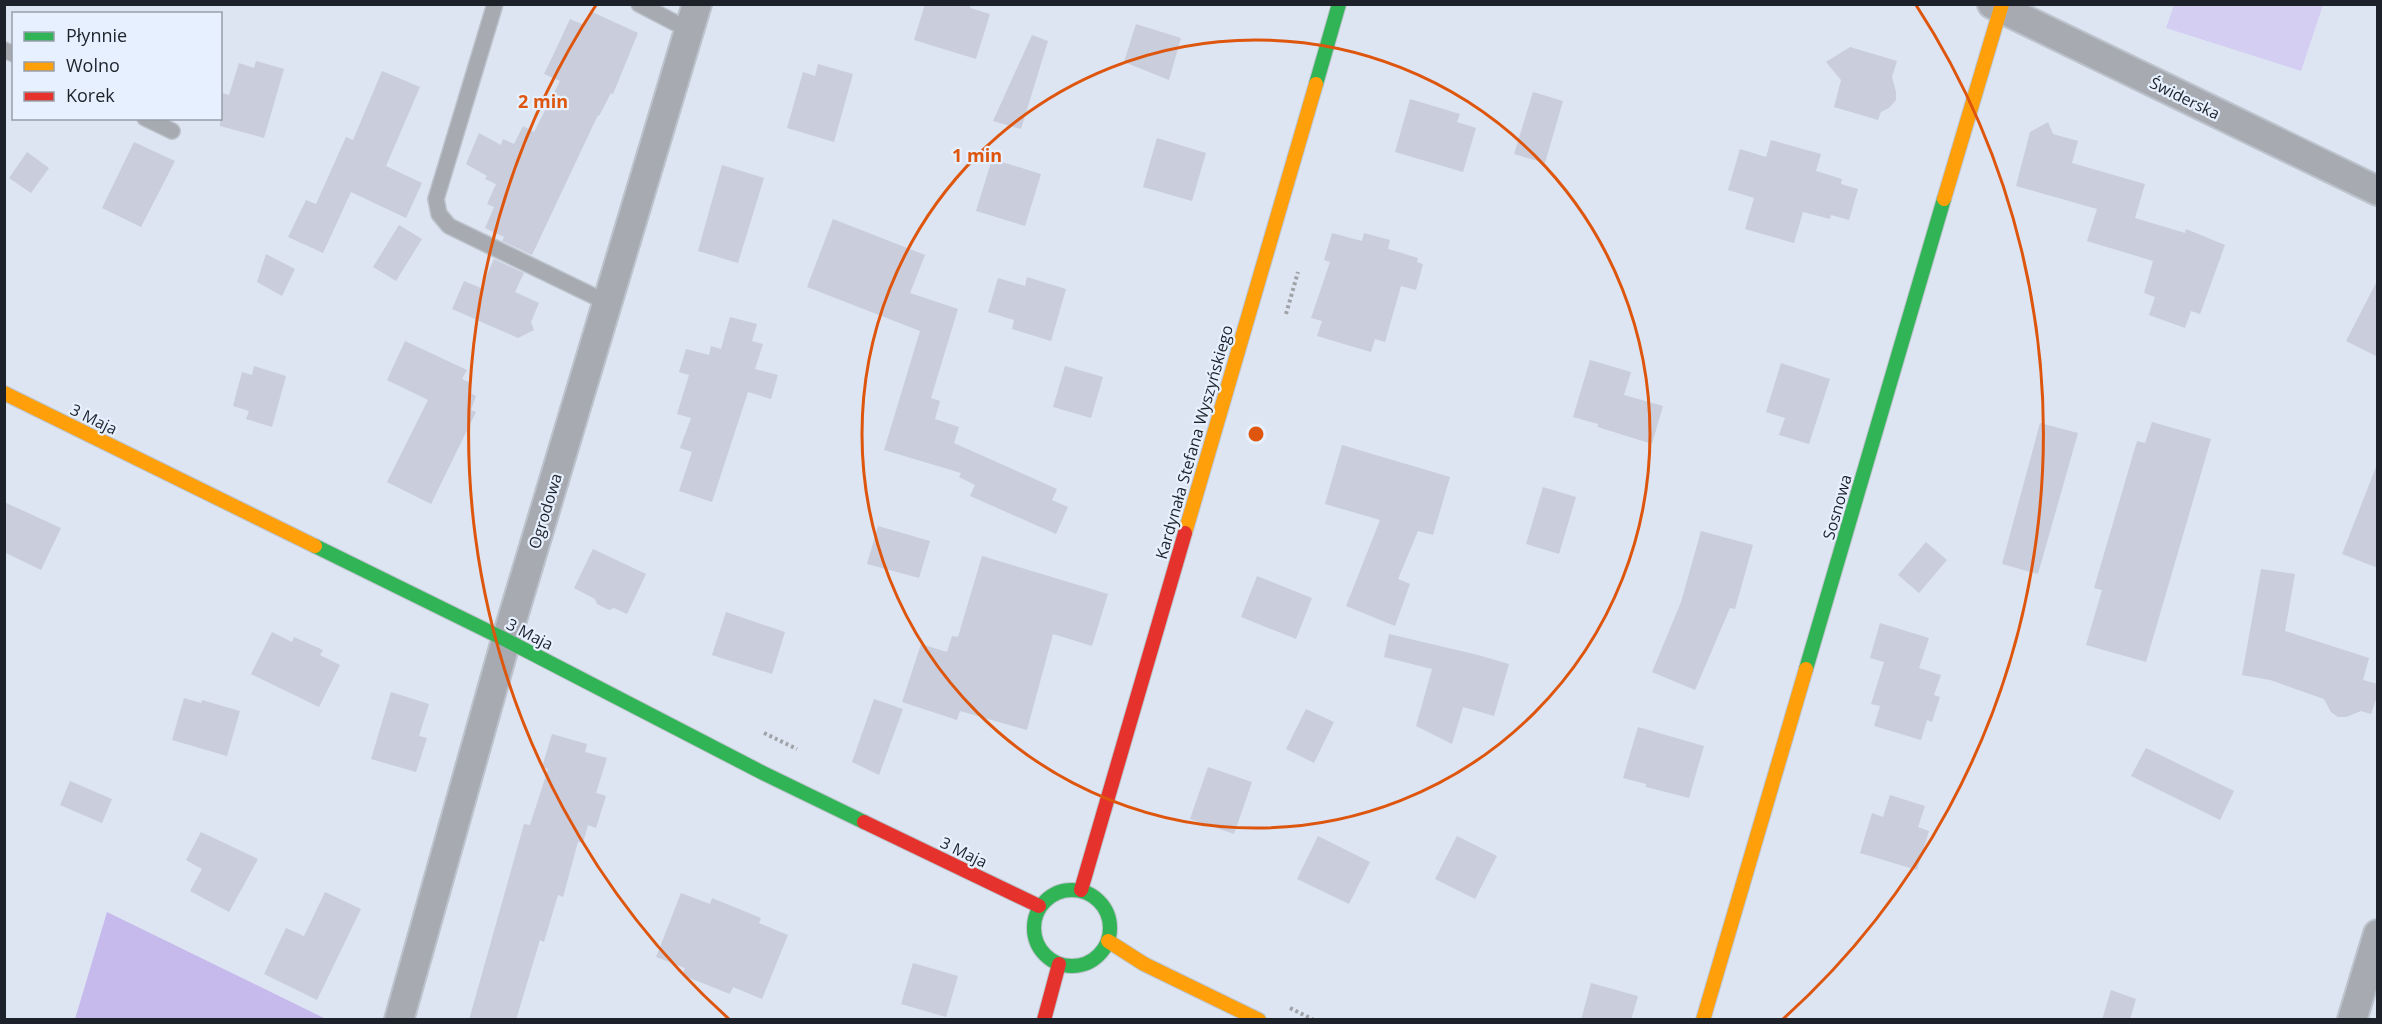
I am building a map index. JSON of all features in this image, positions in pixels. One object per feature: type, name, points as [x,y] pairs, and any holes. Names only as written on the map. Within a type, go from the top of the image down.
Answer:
[{"type":"street","name":"Kardynała Stefana Wyszyńskiego","points":[[1081,890],[1339,4]]},
{"type":"street","name":"Świderska","points":[[1998,6],[2378,191]]},
{"type":"street","name":"Sosnowa","points":[[1703,1020],[1998,6]]},
{"type":"street","name":"Ogrodowa","points":[[399,1020],[506,640],[693,17]]},
{"type":"street","name":"3 Maja","points":[[4,393],[506,640],[763,773],[1039,906]]},
{"type":"street","points":[[1081,890],[1096,898],[1104,906],[1111,929],[1108,941],[1094,960],[1082,965],[1059,964],[1044,954],[1035,938],[1033,926],[1039,906],[1062,891],[1081,890]]},
{"type":"street","points":[[1108,941],[1144,964],[1259,1020]]},
{"type":"street","points":[[2352,1020],[2376,941]]},
{"type":"street","points":[[1044,1020],[1059,964]]},
{"type":"lane","points":[[495,4],[436,200],[439,214],[449,225],[608,303]]},
{"type":"lane","points":[[639,4],[693,17]]},
{"type":"lane","points":[[149,120],[172,132]]},
{"type":"shaded area","points":[[2174,4],[2323,5],[2301,71],[2166,28]]},
{"type":"shaded area","points":[[107,912],[326,1019],[75,1019]]},
{"type":"building","points":[[925,4],[971,4],[970,8],[990,14],[976,59],[914,40]]},
{"type":"building","points":[[590,11],[638,33],[613,94],[611,93],[598,115],[532,255],[502,241],[504,237],[485,228],[494,207],[487,204],[496,184],[485,179],[487,176],[466,164],[479,133],[501,145],[503,139],[514,144],[523,126],[534,132],[560,81],[544,74],[570,19],[584,25]]},
{"type":"building","points":[[1136,24],[1181,38],[1169,80],[1124,62]]},
{"type":"building","points":[[1032,35],[1048,41],[1021,129],[993,121]]},
{"type":"building","points":[[1850,47],[1897,61],[1892,77],[1896,100],[1889,108],[1881,112],[1878,120],[1834,107],[1841,80],[1826,62]]},
{"type":"building","points":[[256,61],[284,69],[264,138],[220,126],[222,93],[229,95],[239,63],[254,68]]},
{"type":"building","points":[[818,64],[853,74],[834,142],[787,128],[803,72],[815,76]]},
{"type":"building","points":[[382,71],[420,87],[386,166],[422,183],[406,218],[351,192],[323,253],[288,237],[306,200],[316,204],[346,137],[353,140]]},
{"type":"building","points":[[1533,92],[1563,101],[1545,163],[1514,154]]},
{"type":"building","points":[[1410,99],[1460,114],[1457,122],[1476,128],[1463,172],[1395,152]]},
{"type":"building","points":[[2048,122],[2053,134],[2078,141],[2072,163],[2145,184],[2135,218],[2185,233],[2186,229],[2225,245],[2200,314],[2191,311],[2185,328],[2149,315],[2155,297],[2144,293],[2153,261],[2087,241],[2097,209],[2016,186],[2030,132]]},
{"type":"building","points":[[1157,138],[1206,153],[1192,201],[1143,187]]},
{"type":"building","points":[[1771,140],[1821,154],[1816,171],[1842,179],[1841,184],[1858,189],[1849,220],[1831,215],[1830,219],[1803,212],[1794,243],[1745,229],[1754,198],[1728,190],[1740,149],[1766,157]]},
{"type":"building","points":[[134,142],[175,161],[141,227],[102,208]]},
{"type":"building","points":[[27,152],[49,168],[31,193],[9,178]]},
{"type":"building","points":[[992,159],[1041,174],[1025,226],[976,211]]},
{"type":"building","points":[[722,165],[764,178],[738,263],[698,251]]},
{"type":"building","points":[[833,219],[925,255],[910,293],[958,309],[931,398],[940,401],[935,419],[959,427],[954,443],[1057,489],[1052,500],[1068,507],[1056,534],[970,496],[975,485],[959,477],[961,473],[884,450],[920,331],[807,287]]},
{"type":"building","points":[[399,225],[422,239],[396,281],[373,267]]},
{"type":"building","points":[[1332,233],[1362,241],[1364,233],[1390,240],[1388,249],[1418,258],[1417,262],[1423,264],[1416,290],[1401,286],[1385,342],[1375,339],[1371,352],[1317,336],[1322,321],[1311,318],[1330,262],[1324,260]]},
{"type":"building","points":[[266,254],[295,269],[282,296],[257,282]]},
{"type":"building","points":[[494,259],[524,273],[515,292],[539,303],[531,322],[534,330],[518,338],[452,309],[464,281],[481,288]]},
{"type":"building","points":[[1027,277],[1066,289],[1051,341],[1012,329],[1014,320],[988,312],[998,278],[1025,286]]},
{"type":"building","points":[[2378,279],[2378,357],[2346,341]]},
{"type":"building","points":[[730,317],[757,324],[752,341],[763,344],[755,369],[778,375],[771,399],[748,392],[712,502],[679,491],[692,452],[680,448],[691,418],[677,414],[689,375],[679,372],[686,349],[709,355],[711,346],[721,349]]},
{"type":"building","points":[[405,341],[467,370],[462,379],[471,383],[468,392],[476,396],[471,410],[476,412],[431,504],[387,482],[428,400],[387,380]]},
{"type":"building","points":[[1590,360],[1631,372],[1624,395],[1663,406],[1652,444],[1573,417]]},
{"type":"building","points":[[1781,363],[1830,379],[1809,444],[1779,435],[1785,418],[1766,412]]},
{"type":"building","points":[[254,366],[286,376],[272,427],[246,419],[249,411],[233,406],[242,372],[252,375]]},
{"type":"building","points":[[1065,366],[1103,377],[1091,418],[1053,407]]},
{"type":"building","points":[[2152,422],[2211,439],[2146,662],[2086,645],[2102,590],[2094,588],[2137,441],[2145,443]]},
{"type":"building","points":[[2040,423],[2078,433],[2038,574],[2002,564]]},
{"type":"building","points":[[1342,445],[1450,477],[1433,535],[1418,531],[1398,579],[1410,584],[1395,626],[1346,606],[1380,520],[1325,504]]},
{"type":"building","points":[[2376,467],[2378,467],[2378,568],[2342,554]]},
{"type":"building","points":[[1543,487],[1576,497],[1559,554],[1526,544]]},
{"type":"building","points":[[4,502],[61,528],[41,570],[4,552]]},
{"type":"building","points":[[878,526],[930,541],[919,578],[867,564]]},
{"type":"building","points":[[1701,531],[1753,545],[1735,609],[1730,608],[1695,690],[1652,672],[1681,602]]},
{"type":"building","points":[[1926,542],[1947,560],[1919,593],[1898,575]]},
{"type":"building","points":[[593,549],[646,574],[627,614],[614,608],[609,610],[597,604],[595,599],[574,588]]},
{"type":"building","points":[[982,556],[1108,594],[1092,646],[1053,634],[1027,730],[960,711],[957,720],[902,702],[921,644],[947,652],[952,636],[958,637]]},
{"type":"building","points":[[2261,569],[2295,574],[2285,631],[2369,658],[2363,680],[2378,684],[2378,694],[2371,714],[2361,711],[2346,717],[2338,717],[2331,712],[2324,699],[2270,680],[2242,675]]},
{"type":"building","points":[[1257,576],[1312,598],[1296,639],[1241,617]]},
{"type":"building","points":[[726,612],[785,632],[772,674],[712,655]]},
{"type":"building","points":[[1880,623],[1929,638],[1919,668],[1941,675],[1934,695],[1940,697],[1932,722],[1927,720],[1921,740],[1874,726],[1880,706],[1871,704],[1884,662],[1870,658]]},
{"type":"building","points":[[272,632],[292,642],[294,637],[323,650],[320,655],[340,665],[319,707],[251,674]]},
{"type":"building","points":[[1389,634],[1509,664],[1494,716],[1463,707],[1452,744],[1416,726],[1432,669],[1384,657]]},
{"type":"building","points":[[391,692],[429,704],[419,736],[427,738],[416,772],[371,759]]},
{"type":"building","points":[[184,698],[201,703],[202,700],[240,711],[227,756],[172,740]]},
{"type":"building","points":[[874,699],[903,709],[879,775],[852,762]]},
{"type":"building","points":[[1306,709],[1334,722],[1314,763],[1286,749]]},
{"type":"building","points":[[1638,727],[1704,746],[1689,798],[1646,787],[1646,784],[1623,778]]},
{"type":"building","points":[[552,734],[587,744],[585,752],[607,758],[596,793],[606,796],[596,828],[588,825],[583,843],[578,842],[563,897],[558,895],[544,942],[540,940],[516,1020],[469,1020],[524,824],[530,825],[548,769],[542,767]]},
{"type":"building","points":[[2146,748],[2234,791],[2220,820],[2131,776]]},
{"type":"building","points":[[1208,767],[1252,782],[1234,834],[1190,819]]},
{"type":"building","points":[[70,781],[112,799],[102,823],[60,805]]},
{"type":"building","points":[[1890,795],[1925,806],[1918,827],[1929,831],[1917,870],[1860,853],[1872,813],[1883,817]]},
{"type":"building","points":[[201,832],[258,859],[229,912],[190,891],[202,869],[186,860]]},
{"type":"building","points":[[1318,836],[1370,862],[1349,904],[1297,879]]},
{"type":"building","points":[[1457,836],[1497,856],[1475,899],[1435,879]]},
{"type":"building","points":[[325,892],[361,909],[317,1000],[264,974],[286,928],[304,936]]},
{"type":"building","points":[[681,893],[710,904],[712,898],[761,918],[759,923],[788,935],[762,999],[733,987],[730,994],[682,975],[685,968],[656,957]]},
{"type":"building","points":[[913,963],[958,976],[946,1017],[901,1004]]},
{"type":"building","points":[[1591,983],[1638,996],[1631,1020],[1581,1020]]},
{"type":"building","points":[[2111,990],[2136,999],[2130,1020],[2102,1020]]},
{"type":"traffic: fast","points":[[1316,84],[1339,4]]},
{"type":"traffic: fast","points":[[1806,669],[1944,199]]},
{"type":"traffic: fast","points":[[315,546],[506,640],[763,773],[864,822]]},
{"type":"traffic: fast","points":[[1072,890],[1087,893],[1099,901],[1107,913],[1110,928],[1107,943],[1099,955],[1087,963],[1072,966],[1057,963],[1045,955],[1037,943],[1034,928],[1037,913],[1045,901],[1057,893],[1072,890]]},
{"type":"traffic: slow","points":[[1944,199],[2002,4]]},
{"type":"traffic: slow","points":[[1185,533],[1316,84]]},
{"type":"traffic: slow","points":[[4,393],[315,546]]},
{"type":"traffic: slow","points":[[1703,1020],[1806,669]]},
{"type":"traffic: slow","points":[[1108,941],[1144,964],[1259,1020]]},
{"type":"traffic: jam","points":[[1081,890],[1185,533]]},
{"type":"traffic: jam","points":[[864,822],[1039,906]]},
{"type":"traffic: jam","points":[[1044,1020],[1059,964]]}]
